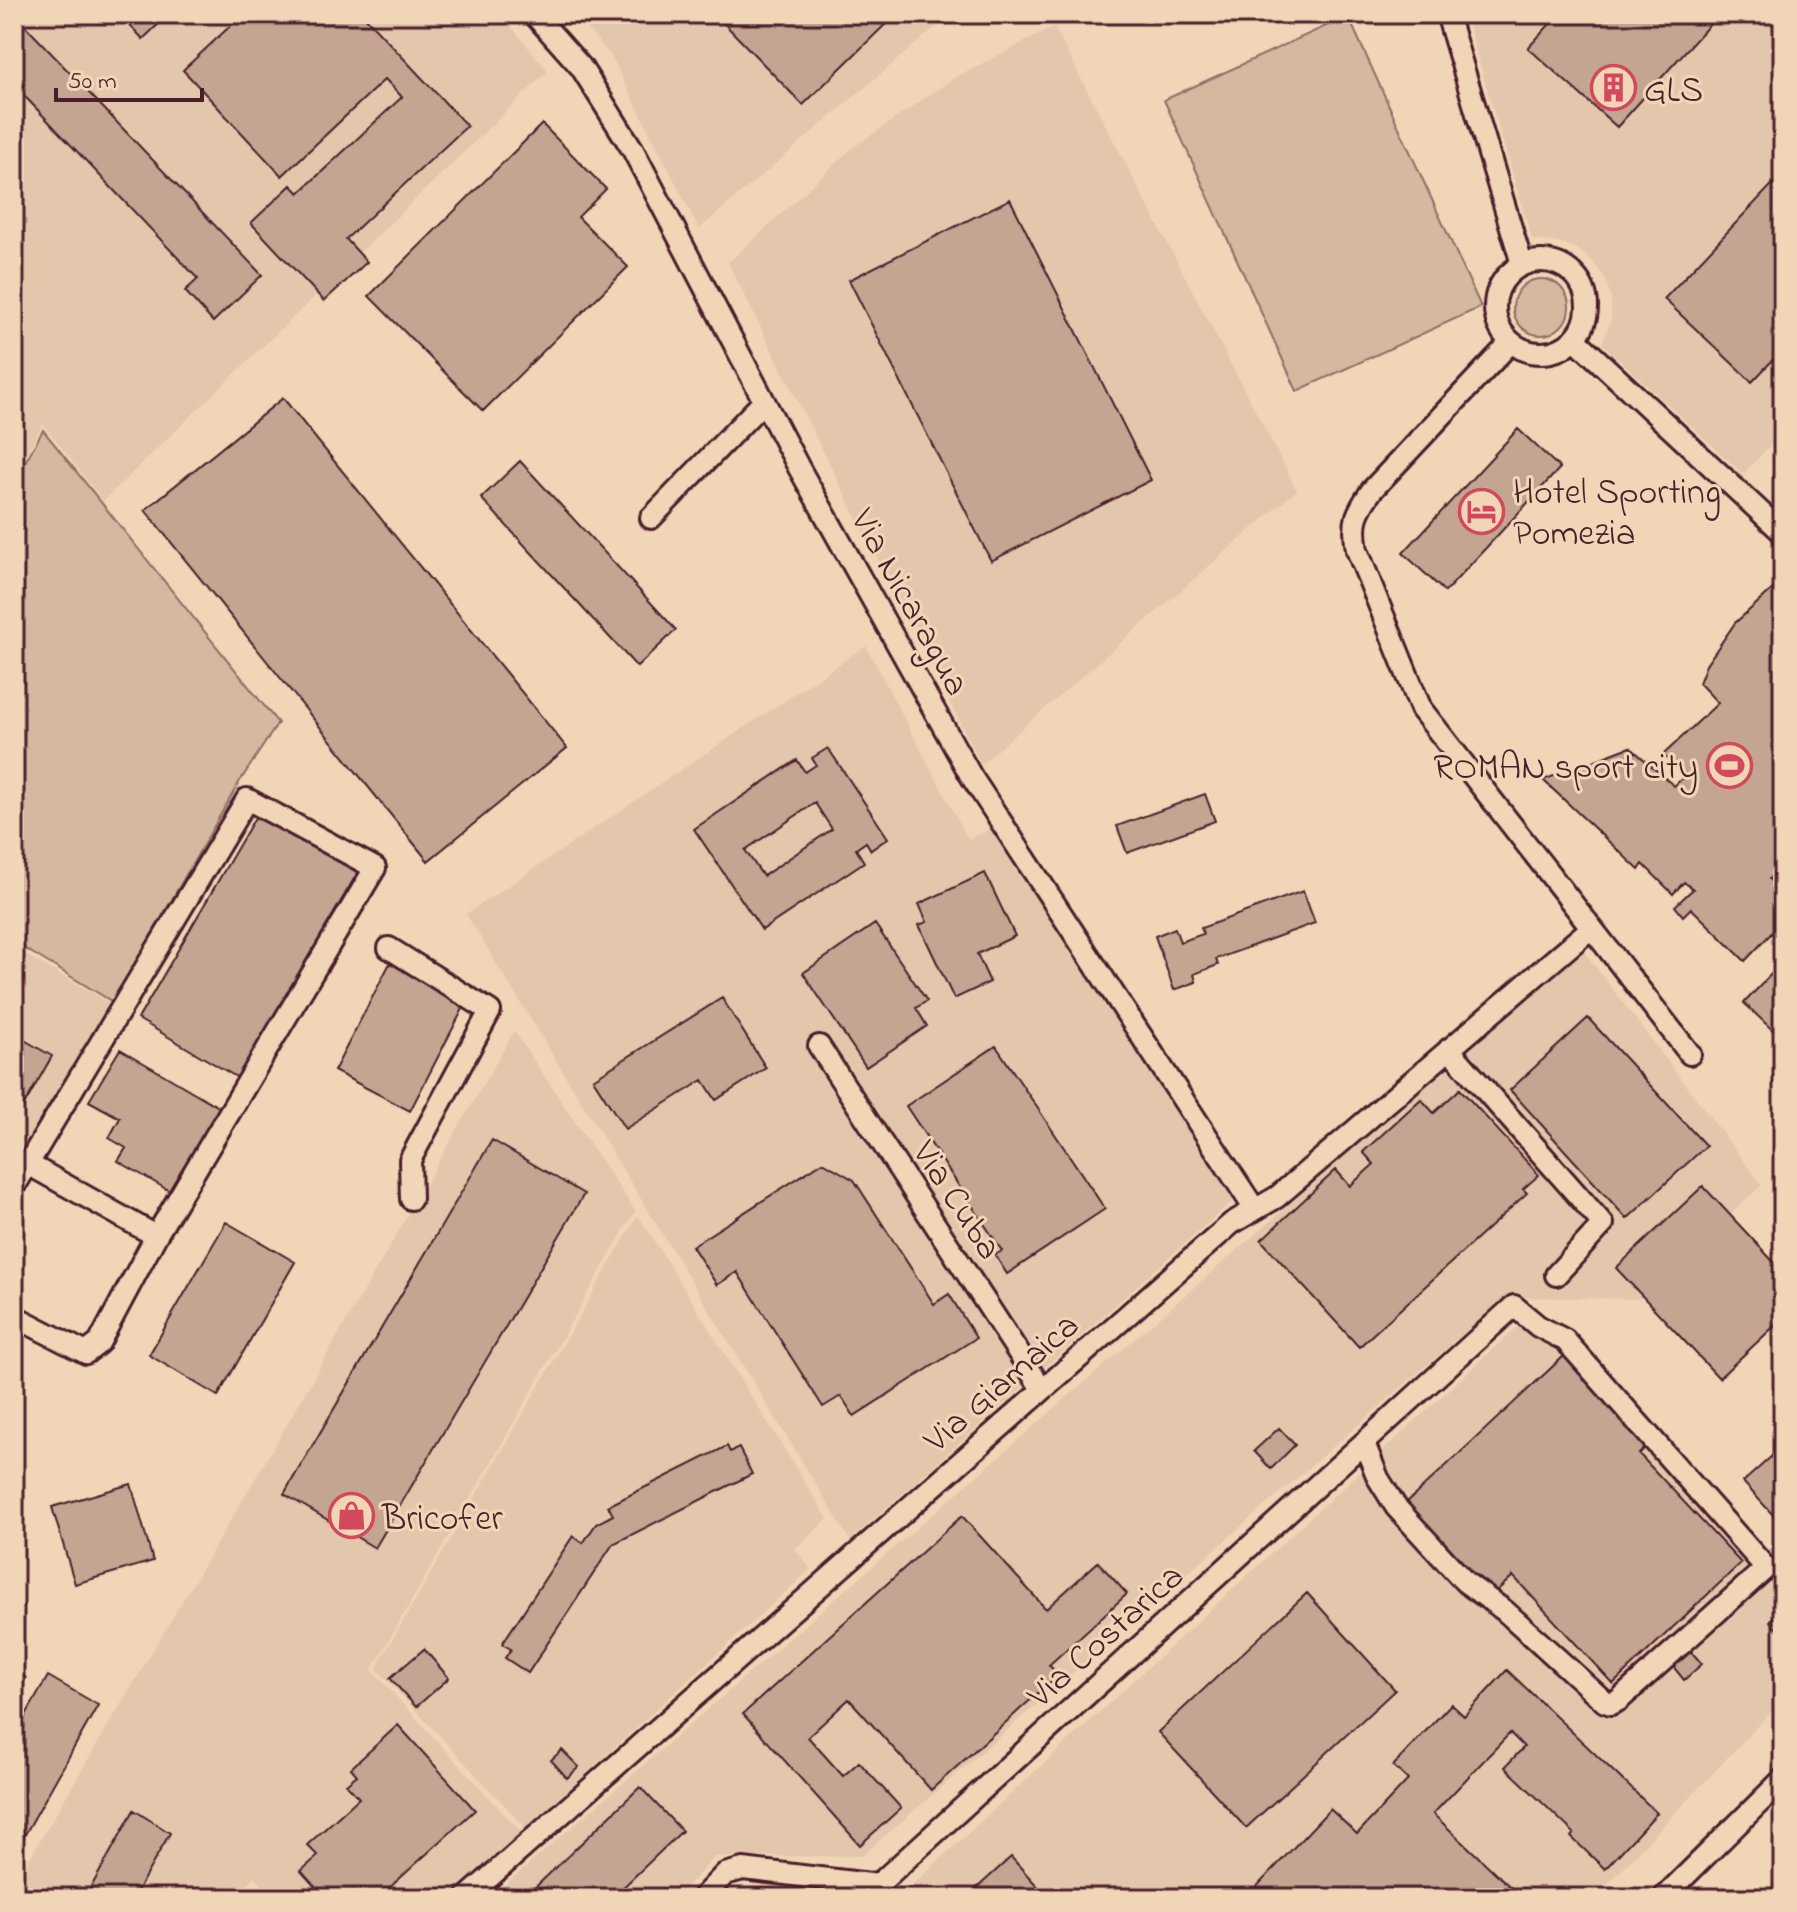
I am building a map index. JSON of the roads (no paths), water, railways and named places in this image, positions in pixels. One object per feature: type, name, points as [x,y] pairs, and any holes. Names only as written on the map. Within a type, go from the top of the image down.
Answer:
[{"type":"street","name":"Via Nicaragua","points":[[534,14],[581,67],[609,108],[799,468],[971,776],[1254,1208]]},
{"type":"street","points":[[1447,14],[1522,264]]},
{"type":"street","points":[[1538,260],[1554,262],[1568,269],[1579,280],[1586,295],[1587,311],[1575,339],[1566,347],[1543,354],[1532,353],[1510,343],[1500,331],[1494,300],[1499,285],[1509,272],[1522,264],[1538,260]]},
{"type":"street","points":[[1575,339],[1783,533]]},
{"type":"street","points":[[1510,343],[1372,490],[1358,510],[1354,535],[1362,564],[1421,709],[1690,1054]]},
{"type":"street","points":[[651,518],[764,401]]},
{"type":"street","points":[[14,1187],[247,799],[375,868],[156,1236],[99,1343],[86,1353],[14,1316]]},
{"type":"street","name":"Via Giamaica","points":[[466,1898],[1232,1223],[1277,1197],[1590,929]]},
{"type":"street","points":[[389,948],[490,1011],[410,1160],[411,1199]]},
{"type":"street","name":"Via Cuba","points":[[819,1046],[1042,1389]]},
{"type":"street","points":[[1449,1049],[1603,1224],[1556,1275]]},
{"type":"street","points":[[28,1164],[156,1236]]},
{"type":"street","name":"Via Costarica","points":[[702,1898],[725,1874],[743,1869],[870,1884],[881,1882],[1514,1306],[1538,1326],[1565,1340],[1766,1568],[1611,1704],[1605,1702],[1505,1611],[1465,1582],[1396,1507],[1378,1478],[1364,1443]]},
{"type":"street","points":[[1663,1898],[1783,1779]]},
{"type":"place","name":"GLS","points":[[1613,88]]},
{"type":"place","name":"Hotel Sporting Pomezia","points":[[1482,511]]},
{"type":"place","name":"ROMAN sport city","points":[[1729,765]]},
{"type":"place","name":"Bricofer","points":[[351,1516]]}]
